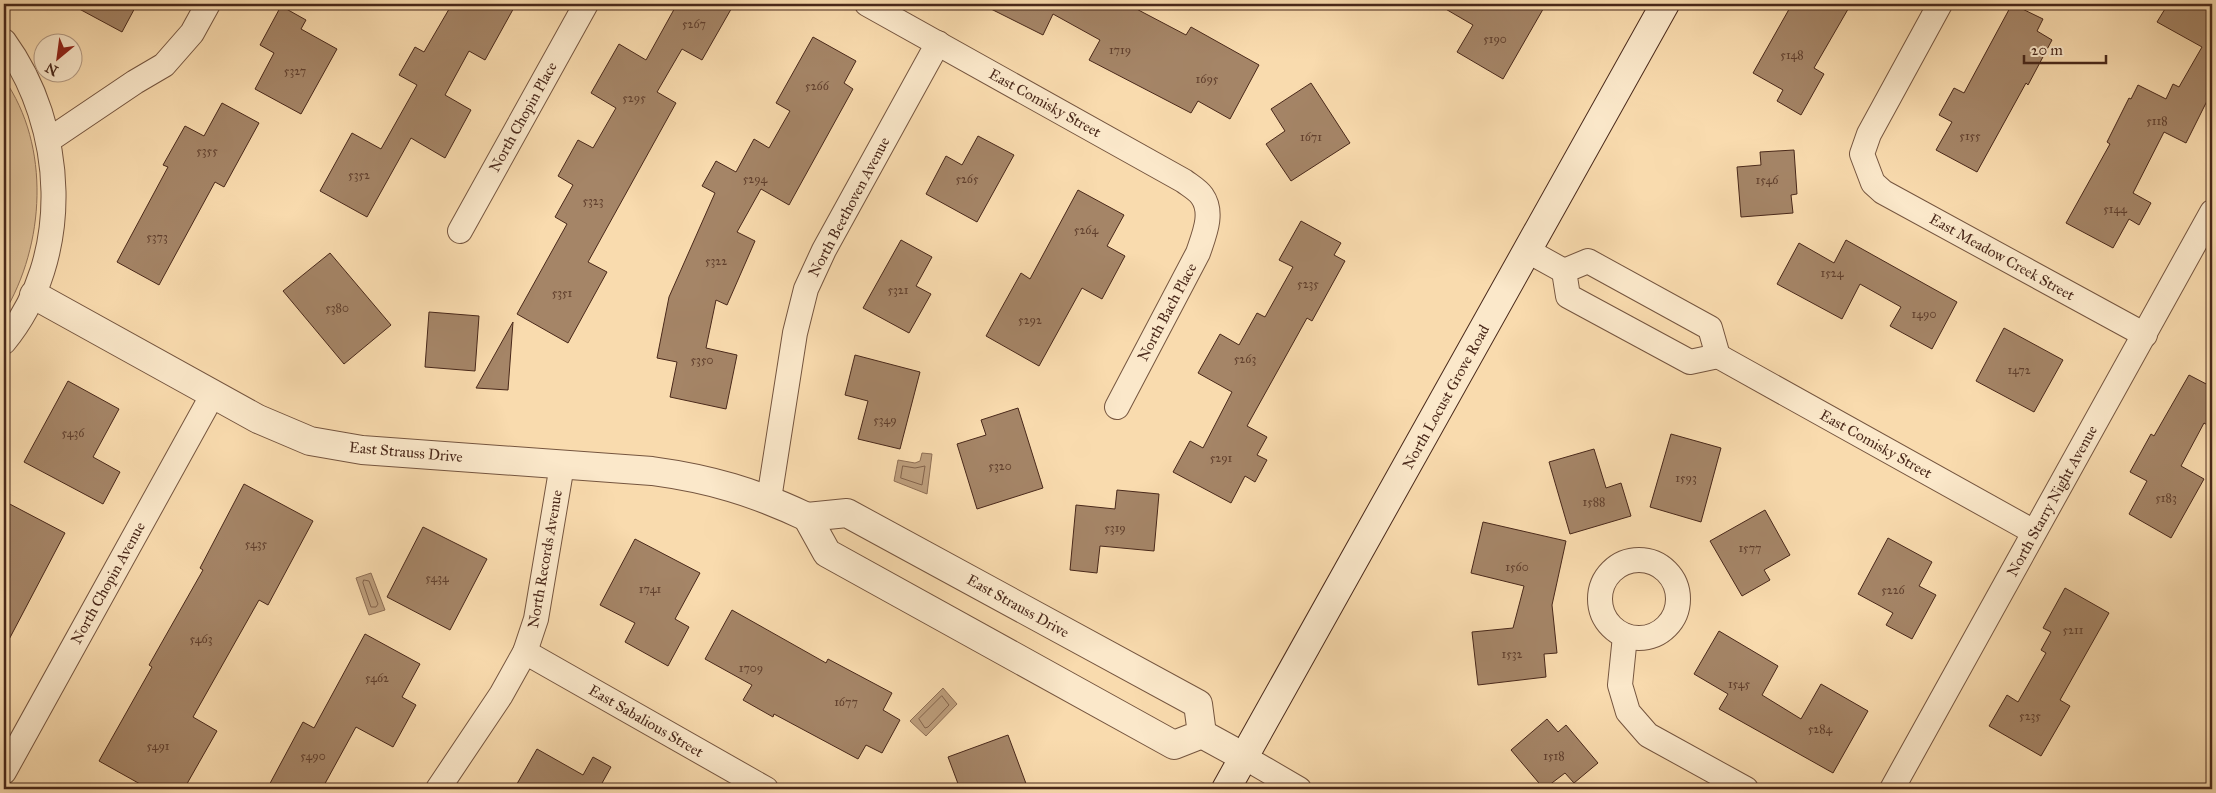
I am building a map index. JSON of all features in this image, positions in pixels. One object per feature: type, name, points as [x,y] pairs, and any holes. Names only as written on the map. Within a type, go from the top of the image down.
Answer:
[{"type":"street","points":[[49,140],[135,82],[164,65],[192,33],[208,4]]},
{"type":"street","name":"North Chopin Place","points":[[460,231],[586,4]]},
{"type":"street","name":"East Comisky Street","points":[[867,4],[1184,181],[1202,196],[1208,215]]},
{"type":"street","name":"North Locust Grove Road","points":[[1226,789],[1665,4]]},
{"type":"street","name":"East Meadow Creek Street","points":[[1940,4],[1869,134],[1862,154],[1873,184],[1883,192],[2145,335]]},
{"type":"street","points":[[4,40],[24,72],[37,100],[49,140],[54,182],[51,231],[34,295],[4,342]]},
{"type":"street","name":"North Beethoven Avenue","points":[[769,499],[795,333],[806,289],[824,250],[938,43]]},
{"type":"street","name":"North Starry Night Avenue","points":[[1892,789],[2212,212]]},
{"type":"street","name":"North Bach Place","points":[[1117,407],[1198,253],[1205,234],[1208,215]]},
{"type":"street","points":[[1528,251],[1564,271]]},
{"type":"street","points":[[1588,261],[1597,265],[1710,328],[1718,356],[1690,362],[1568,296],[1564,271],[1588,261]]},
{"type":"street","name":"East Strauss Drive","points":[[34,295],[258,419],[310,441],[362,450],[652,471],[690,476],[727,484],[769,499],[807,517],[847,513],[1198,704],[1202,734]]},
{"type":"street","name":"East Comisky Street","points":[[1718,356],[2034,532]]},
{"type":"street","name":"North Chopin Avenue","points":[[4,772],[213,394]]},
{"type":"street","name":"North Records Avenue","points":[[525,652],[536,619],[562,465]]},
{"type":"street","points":[[807,517],[827,553],[1174,745],[1202,734],[1299,789]]},
{"type":"street","points":[[1625,636],[1620,685],[1628,712],[1648,735],[1746,789]]},
{"type":"street","points":[[438,789],[501,696],[525,652]]},
{"type":"street","name":"East Sabalious Street","points":[[525,652],[766,789]]},
{"type":"shaded area","points":[[4,79],[19,106],[30,134],[37,196],[34,227],[28,257],[18,286],[4,313]]},
{"type":"water","points":[[922,453],[932,454],[927,494],[894,481],[898,460],[915,463],[920,461]]},
{"type":"water","points":[[371,573],[385,610],[369,615],[356,578]]},
{"type":"water","points":[[943,688],[957,704],[926,736],[910,721]]},
{"type":"building","points":[[70,4],[137,4],[122,32]]},
{"type":"building","points":[[452,4],[516,4],[485,60],[469,51],[445,95],[471,110],[445,158],[411,138],[367,217],[320,191],[352,133],[381,149],[417,85],[399,75],[415,47],[424,52]]},
{"type":"building","points":[[677,4],[734,4],[702,60],[682,49],[657,92],[676,103],[588,262],[607,272],[568,343],[517,314],[567,224],[555,217],[573,185],[558,176],[578,140],[593,148],[616,108],[591,93],[619,44],[646,60]]},
{"type":"building","points":[[981,4],[1127,4],[1186,35],[1191,27],[1259,65],[1230,119],[1198,101],[1191,113],[1089,60],[1100,40],[1053,14],[1043,35]]},
{"type":"building","points":[[1437,4],[1546,4],[1503,79],[1457,52],[1473,25]]},
{"type":"building","points":[[1792,4],[1851,4],[1814,68],[1824,74],[1801,115],[1777,101],[1783,90],[1753,73]]},
{"type":"building","points":[[2012,4],[2043,19],[2037,31],[2052,40],[1977,172],[1936,150],[1952,122],[1939,115],[1954,88],[1964,93]]},
{"type":"building","points":[[2168,4],[2212,4],[2212,91],[2186,143],[2164,132],[2133,193],[2151,203],[2139,225],[2129,219],[2113,248],[2066,223],[2110,144],[2107,142],[2129,98],[2131,99],[2138,85],[2166,99],[2173,84],[2179,87],[2202,47],[2157,22]]},
{"type":"building","points":[[281,6],[306,20],[301,29],[337,49],[301,114],[255,89],[274,53],[260,45]]},
{"type":"building","points":[[813,37],[856,61],[844,83],[853,89],[789,205],[761,189],[737,232],[755,241],[727,305],[716,300],[706,348],[737,355],[726,409],[670,397],[677,362],[657,358],[669,297],[715,193],[702,186],[716,161],[736,172],[754,139],[769,148],[790,111],[776,103]]},
{"type":"building","points":[[1311,83],[1350,143],[1291,181],[1266,144],[1285,131],[1271,109]]},
{"type":"building","points":[[222,103],[259,123],[224,187],[215,182],[159,285],[117,262],[168,167],[163,165],[185,126],[204,136]]},
{"type":"building","points":[[978,136],[1014,155],[977,222],[926,194],[946,156],[962,165]]},
{"type":"building","points":[[1794,150],[1797,194],[1791,195],[1793,213],[1741,217],[1737,167],[1761,165],[1760,152]]},
{"type":"building","points":[[1078,190],[1124,215],[1107,246],[1125,256],[1102,299],[1082,288],[1039,366],[986,336],[1021,273],[1030,279]]},
{"type":"building","points":[[1301,221],[1341,243],[1334,255],[1345,261],[1312,321],[1307,318],[1247,426],[1267,437],[1257,455],[1267,460],[1255,482],[1245,476],[1231,503],[1173,472],[1190,441],[1203,448],[1232,392],[1198,373],[1220,334],[1239,345],[1257,313],[1265,317],[1293,267],[1279,260]]},
{"type":"building","points":[[901,240],[932,257],[916,286],[931,294],[909,333],[863,308]]},
{"type":"building","points":[[1846,240],[1957,302],[1932,349],[1890,326],[1901,307],[1860,284],[1842,319],[1777,284],[1799,243],[1834,263]]},
{"type":"building","points":[[330,253],[391,325],[344,364],[283,291]]},
{"type":"building","points":[[429,312],[479,316],[475,371],[425,367]]},
{"type":"building","points":[[513,322],[508,390],[476,388]]},
{"type":"building","points":[[2004,328],[2063,360],[2034,412],[1976,381]]},
{"type":"building","points":[[855,355],[920,372],[900,449],[858,439],[868,401],[845,395]]},
{"type":"building","points":[[2189,375],[2212,387],[2212,428],[2204,423],[2181,466],[2204,479],[2171,538],[2129,514],[2147,481],[2130,472],[2151,434],[2154,436]]},
{"type":"building","points":[[68,381],[119,409],[93,457],[120,472],[103,504],[24,462]]},
{"type":"building","points":[[1018,408],[1043,488],[977,509],[957,444],[986,435],[981,420]]},
{"type":"building","points":[[1671,434],[1721,448],[1701,522],[1650,507]]},
{"type":"building","points":[[1594,449],[1606,488],[1621,483],[1631,516],[1570,534],[1549,462]]},
{"type":"building","points":[[244,484],[313,521],[268,605],[259,600],[193,717],[217,731],[184,789],[149,789],[99,761],[152,667],[149,665],[203,570],[200,568]]},
{"type":"building","points":[[1117,490],[1159,494],[1154,551],[1100,546],[1097,573],[1070,570],[1076,505],[1115,509]]},
{"type":"building","points":[[4,501],[65,533],[4,649]]},
{"type":"building","points":[[1765,510],[1790,555],[1764,570],[1770,580],[1742,596],[1710,541]]},
{"type":"building","points":[[1483,522],[1566,541],[1552,605],[1557,653],[1544,654],[1546,677],[1478,685],[1472,632],[1513,628],[1524,586],[1471,573]]},
{"type":"building","points":[[423,527],[487,559],[450,630],[387,597]]},
{"type":"building","points":[[1888,538],[1932,562],[1919,586],[1936,595],[1912,639],[1886,625],[1893,613],[1858,594]]},
{"type":"building","points":[[635,539],[700,573],[675,619],[689,627],[668,666],[625,642],[635,623],[600,605]]},
{"type":"building","points":[[2065,588],[2109,613],[2060,700],[2070,706],[2041,756],[1989,726],[2007,695],[2018,702],[2046,653],[2041,650],[2051,632],[2043,628]]},
{"type":"building","points":[[732,610],[826,663],[828,659],[892,693],[883,710],[900,720],[882,753],[866,745],[858,759],[774,714],[773,717],[743,700],[752,685],[705,659]]},
{"type":"building","points":[[1719,631],[1778,666],[1762,695],[1801,719],[1821,684],[1868,711],[1833,773],[1719,709],[1728,694],[1694,674]]},
{"type":"building","points":[[365,634],[420,664],[402,697],[416,705],[393,747],[356,727],[322,789],[267,789],[303,722],[314,728]]},
{"type":"building","points":[[1547,719],[1558,732],[1566,725],[1598,763],[1574,783],[1565,773],[1544,789],[1511,750]]},
{"type":"building","points":[[1008,735],[1028,789],[960,789],[948,757]]},
{"type":"building","points":[[537,749],[583,775],[593,757],[611,767],[601,785],[608,789],[514,789]]}]
